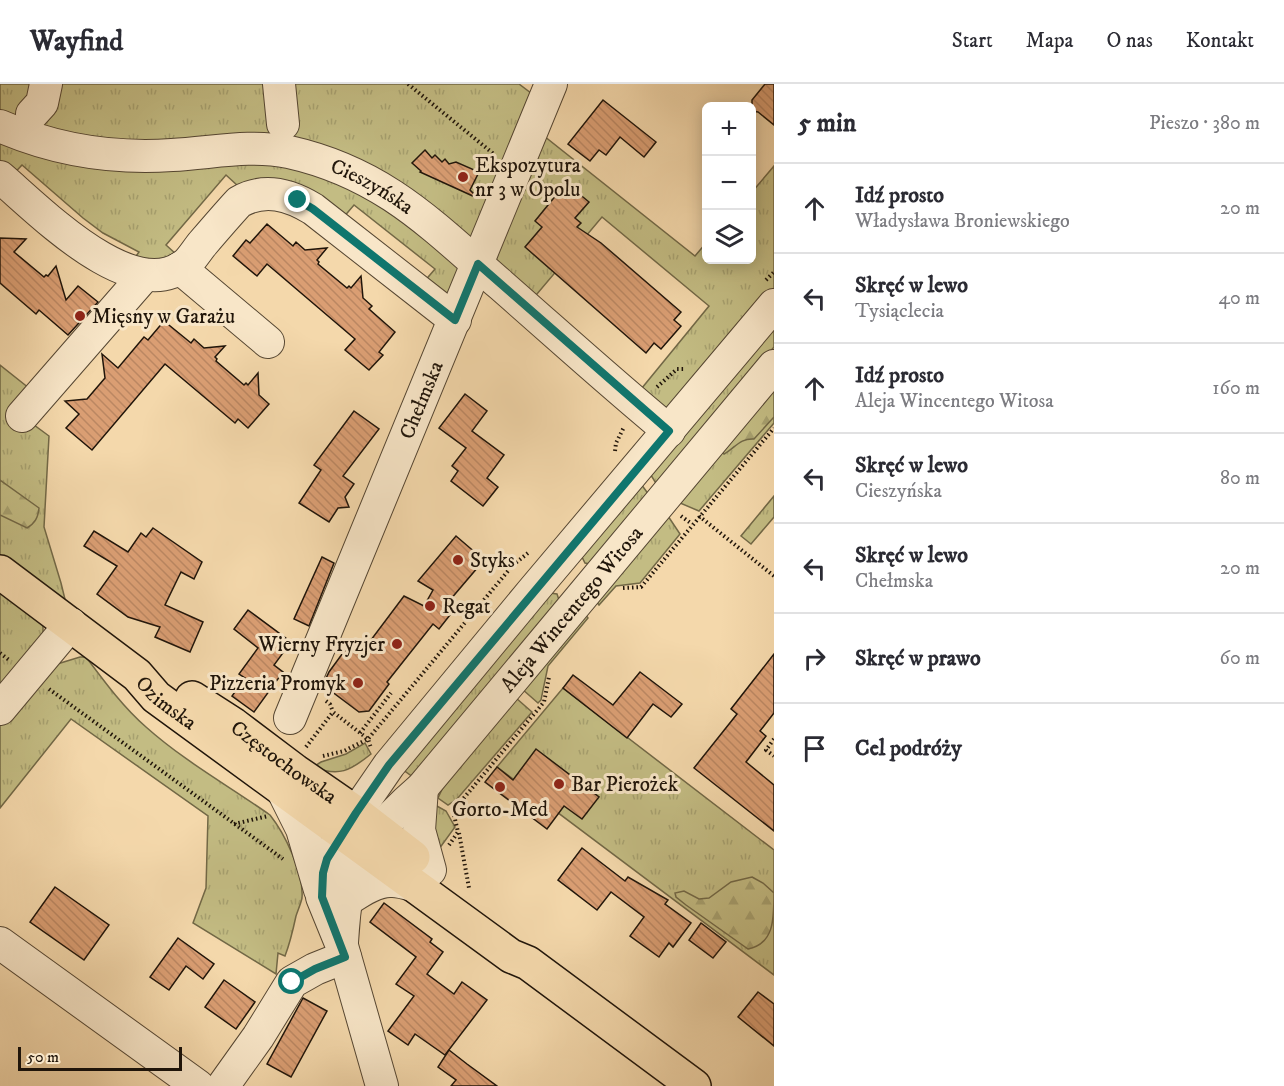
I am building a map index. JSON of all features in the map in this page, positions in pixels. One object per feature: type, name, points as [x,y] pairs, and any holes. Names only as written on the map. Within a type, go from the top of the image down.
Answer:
[{"type":"main road","name":"Ozimska","points":[[0,572],[137,675],[156,697],[293,777],[361,832]]},
{"type":"main road","points":[[361,832],[431,868],[512,956],[528,963],[694,1086]]},
{"type":"street","points":[[32,114],[42,103],[46,84]]},
{"type":"street","points":[[279,84],[284,124]]},
{"type":"street","name":"Chełmska","points":[[290,718],[517,172],[551,84]]},
{"type":"street","name":"Cieszyńska","points":[[0,126],[46,144],[81,152],[112,155],[173,155],[248,148],[269,149],[314,159],[353,173],[387,191],[434,226],[669,431]]},
{"type":"street","points":[[0,177],[78,243],[126,270],[144,276],[159,275],[187,264],[239,201],[266,192],[279,194],[298,200],[313,209],[455,320]]},
{"type":"street","points":[[180,268],[268,342]]},
{"type":"street","points":[[22,416],[144,276]]},
{"type":"street","name":"Aleja Wincentego Witosa","points":[[361,832],[389,765],[774,305]]},
{"type":"street","name":"Aleja Wincentego Witosa","points":[[361,832],[403,804],[422,788],[774,366]]},
{"type":"street","points":[[553,567],[584,592]]},
{"type":"street","points":[[0,709],[71,624]]},
{"type":"street","points":[[334,898],[302,829],[293,777],[348,784],[389,765]]},
{"type":"street","points":[[334,898],[431,868],[419,830],[422,788]]},
{"type":"street","points":[[361,832],[325,866],[323,873],[334,898],[343,952],[382,1086]]},
{"type":"street","points":[[0,943],[198,1086]]},
{"type":"street","points":[[223,1086],[258,1037],[292,982],[343,952]]},
{"type":"path","points":[[408,84],[517,172]]},
{"type":"path","points":[[618,588],[641,587],[774,428]]},
{"type":"path","points":[[699,516],[774,576]]},
{"type":"path","points":[[0,653],[272,853],[290,862]]},
{"type":"path","points":[[469,888],[453,811],[544,702],[550,669]]},
{"type":"path","points":[[360,733],[367,721],[391,693]]},
{"type":"path","points":[[330,704],[337,707]]},
{"type":"path","points":[[233,824],[266,817],[333,712],[368,739],[293,777]]},
{"type":"path","points":[[774,740],[766,750],[774,756]]},
{"type":"path","points":[[431,868],[458,832]]},
{"type":"green space","points":[[0,84],[519,84],[544,103],[534,128],[695,256],[702,248],[702,264],[756,264],[756,187],[774,166],[774,305],[669,431],[633,399],[709,306],[602,217],[526,307],[478,265],[455,320],[417,290],[435,269],[354,205],[336,226],[249,196],[226,175],[166,245],[187,264],[126,270],[139,252],[103,233],[22,165],[6,182],[0,177]]},
{"type":"green space","points":[[774,326],[774,347],[657,485],[649,472]]},
{"type":"green space","points":[[0,365],[39,396],[22,416],[49,436],[44,527],[71,624],[43,621],[43,633],[0,691]]},
{"type":"green space","points":[[774,384],[774,417],[754,439],[741,442],[724,454],[720,447]]},
{"type":"green space","points":[[774,391],[774,423],[699,511],[680,503]]},
{"type":"green space","points":[[0,480],[39,508],[36,520],[27,528],[0,515]]},
{"type":"green space","points":[[641,484],[649,495],[590,564],[585,563],[581,555]]},
{"type":"green space","points":[[774,496],[774,517],[751,544],[741,536]]},
{"type":"green space","points":[[668,516],[680,534],[640,583],[616,586],[599,605],[596,601]]},
{"type":"green space","points":[[550,593],[557,594],[559,600],[413,777],[402,769]]},
{"type":"green space","points":[[585,614],[588,618],[548,666],[541,700],[538,703],[522,689]]},
{"type":"green space","points":[[86,657],[122,702],[161,739],[270,815],[276,823],[297,866],[302,898],[285,956],[278,953],[276,974],[193,923],[206,888],[208,816],[71,719],[0,808],[0,726],[47,670],[54,665]]},
{"type":"green space","points":[[563,688],[774,850],[774,975],[497,767]]},
{"type":"green space","points":[[516,698],[532,712],[457,799],[448,805],[438,798],[445,783]]},
{"type":"green space","points":[[365,743],[371,754],[357,765],[344,771],[330,772],[313,767],[346,754]]},
{"type":"green space","points":[[435,805],[446,811],[455,827],[439,849],[433,827]]},
{"type":"green space","points":[[752,877],[774,893],[774,912],[768,936],[757,946],[748,949],[686,905],[676,897],[675,893],[684,891],[699,899],[709,898],[731,882]]},
{"type":"building","points":[[765,84],[774,84],[774,125],[756,112],[756,102],[752,100]]},
{"type":"building","points":[[603,100],[656,142],[644,157],[620,137],[606,155],[599,150],[590,161],[568,144]]},
{"type":"building","points":[[425,150],[432,158],[435,155],[442,162],[445,159],[449,164],[456,162],[479,172],[470,190],[476,196],[420,172],[412,163]]},
{"type":"building","points":[[566,183],[589,202],[575,218],[581,223],[577,227],[601,243],[681,312],[674,320],[681,326],[661,349],[654,343],[646,353],[525,247],[542,227],[535,221]]},
{"type":"building","points":[[267,224],[293,246],[296,242],[305,250],[327,248],[317,260],[318,264],[347,288],[349,286],[351,288],[361,276],[363,298],[372,306],[369,309],[395,332],[379,352],[383,355],[369,370],[345,350],[355,339],[267,264],[257,276],[233,256],[246,240],[250,243]]},
{"type":"building","points":[[0,238],[26,239],[14,252],[44,277],[48,276],[56,266],[66,300],[78,286],[98,302],[68,335],[39,310],[36,314],[0,283]]},
{"type":"building","points":[[164,321],[191,343],[194,339],[204,348],[225,346],[215,357],[216,361],[244,385],[246,383],[248,385],[258,373],[259,395],[269,404],[248,428],[238,419],[235,423],[165,364],[92,450],[66,428],[79,414],[65,401],[87,399],[105,378],[102,354],[118,368],[144,337],[148,340]]},
{"type":"building","points":[[465,394],[487,411],[472,431],[504,455],[487,478],[498,487],[483,506],[451,481],[458,471],[452,466],[466,448],[439,428]]},
{"type":"building","points":[[354,411],[379,429],[343,476],[354,484],[345,497],[349,507],[338,508],[329,522],[299,503],[321,470],[314,465]]},
{"type":"building","points":[[153,528],[202,562],[194,579],[181,572],[165,605],[203,622],[190,652],[155,637],[160,627],[128,617],[97,594],[117,566],[84,546],[94,531],[128,552],[141,533],[146,537]]},
{"type":"building","points":[[456,536],[484,560],[450,600],[457,606],[439,629],[433,624],[387,682],[389,684],[369,711],[359,712],[323,685],[329,672],[345,650],[350,654],[361,639],[368,644],[404,596],[424,606],[433,590],[418,581]]},
{"type":"building","points":[[322,557],[334,563],[309,626],[294,619]]},
{"type":"building","points":[[248,610],[291,642],[274,665],[283,672],[254,712],[232,696],[245,678],[239,674],[258,648],[234,629]]},
{"type":"building","points":[[774,654],[774,713],[760,731],[766,736],[746,762],[774,785],[774,831],[694,768],[737,714],[731,709]]},
{"type":"building","points":[[640,672],[682,704],[671,717],[653,704],[627,738],[563,688],[573,675],[613,705]]},
{"type":"building","points":[[536,749],[599,797],[582,819],[564,806],[547,829],[485,782],[497,767],[513,780]]},
{"type":"building","points":[[582,848],[625,881],[628,877],[668,900],[665,904],[691,923],[673,947],[669,943],[659,957],[630,936],[644,917],[611,892],[597,910],[558,880]]},
{"type":"building","points":[[55,887],[109,925],[84,960],[30,922]]},
{"type":"building","points":[[384,903],[432,939],[430,942],[443,952],[427,974],[454,994],[462,982],[487,1000],[445,1055],[415,1034],[408,1045],[388,1031],[414,996],[396,984],[416,957],[370,922]]},
{"type":"building","points":[[701,923],[726,942],[713,958],[689,940]]},
{"type":"building","points":[[178,938],[214,964],[203,979],[186,966],[169,990],[150,977]]},
{"type":"building","points":[[224,980],[255,1002],[236,1029],[205,1007]]},
{"type":"building","points":[[758,992],[774,1004],[774,1046],[738,1017]]},
{"type":"building","points":[[303,998],[327,1011],[291,1077],[267,1064]]},
{"type":"building","points":[[449,1050],[497,1086],[451,1086],[456,1080],[438,1067]]},
{"type":"place","name":"Ekspozytura nr 3 w Opolu","points":[[463,177]]},
{"type":"place","name":"Mięsny w Garażu","points":[[80,316]]},
{"type":"place","name":"Styks","points":[[458,560]]},
{"type":"place","name":"Regat","points":[[430,606]]},
{"type":"place","name":"Wierny Fryzjer","points":[[397,644]]},
{"type":"place","name":"Pizzeria Promyk","points":[[358,683]]},
{"type":"place","name":"Bar Pierożek","points":[[559,784]]},
{"type":"place","name":"Gorto-Med","points":[[500,787]]},
{"type":"route","points":[[292,982],[315,969],[345,957],[322,897],[323,873],[327,859],[356,813],[389,765],[669,431],[478,264],[455,320],[313,209],[298,200]]}]
